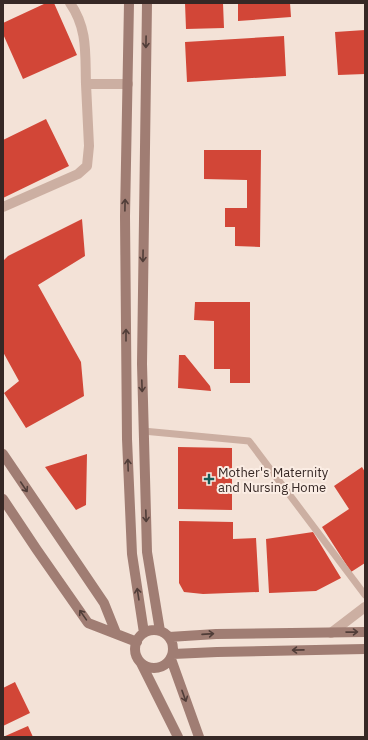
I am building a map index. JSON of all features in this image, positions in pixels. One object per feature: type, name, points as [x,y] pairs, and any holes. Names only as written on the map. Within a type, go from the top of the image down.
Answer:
[{"type":"main road","points":[[129,3],[125,216],[127,439],[132,554],[144,633]]},
{"type":"main road","points":[[147,3],[142,364],[143,431],[147,552],[160,631]]},
{"type":"main road","points":[[3,454],[7,468],[104,603],[116,633]]},
{"type":"main road","points":[[3,499],[88,623],[137,642]]},
{"type":"main road","points":[[141,663],[151,669],[157,669],[168,664],[174,648],[169,637],[160,631],[152,630],[144,633],[137,642],[135,653],[178,737]]},
{"type":"main road","points":[[169,637],[216,634],[365,632]]},
{"type":"main road","points":[[172,656],[225,651],[365,649]]},
{"type":"main road","points":[[172,656],[199,737]]},
{"type":"street","points":[[3,207],[78,174],[87,166],[89,146],[84,34],[80,20],[70,3]]},
{"type":"street","points":[[86,84],[128,84]]},
{"type":"street","points":[[331,633],[365,607]]},
{"type":"lane","points":[[143,431],[249,441],[365,595]]},
{"type":"building","points":[[46,3],[54,3],[77,55],[23,79],[3,34],[3,23]]},
{"type":"building","points":[[185,3],[223,3],[224,28],[186,29]]},
{"type":"building","points":[[238,3],[290,3],[291,17],[238,21]]},
{"type":"building","points":[[365,30],[365,74],[338,75],[335,32]]},
{"type":"building","points":[[284,36],[286,76],[187,82],[185,42]]},
{"type":"building","points":[[46,119],[69,166],[3,198],[3,140]]},
{"type":"building","points":[[204,150],[261,150],[260,247],[235,246],[235,227],[225,227],[225,208],[247,208],[247,180],[204,179]]},
{"type":"building","points":[[82,219],[85,256],[38,285],[81,362],[84,396],[26,428],[4,393],[19,381],[3,352],[3,261],[8,256]]},
{"type":"building","points":[[195,302],[250,302],[250,383],[230,383],[230,369],[214,369],[214,321],[194,320]]},
{"type":"building","points":[[179,355],[185,355],[210,386],[211,391],[178,388]]},
{"type":"building","points":[[178,447],[232,448],[232,510],[178,509]]},
{"type":"building","points":[[87,454],[86,505],[76,510],[45,467]]},
{"type":"building","points":[[362,467],[365,472],[365,563],[351,572],[322,527],[349,509],[334,486]]},
{"type":"building","points":[[179,521],[233,522],[233,539],[256,538],[259,592],[203,594],[184,592],[179,583]]},
{"type":"building","points":[[313,532],[341,578],[316,591],[269,593],[266,539]]},
{"type":"building","points":[[15,682],[30,713],[3,726],[3,688]]},
{"type":"building","points":[[28,726],[33,737],[3,737]]},
{"type":"place","name":"Mother's Maternity and Nursing Home","points":[[209,479]]}]
